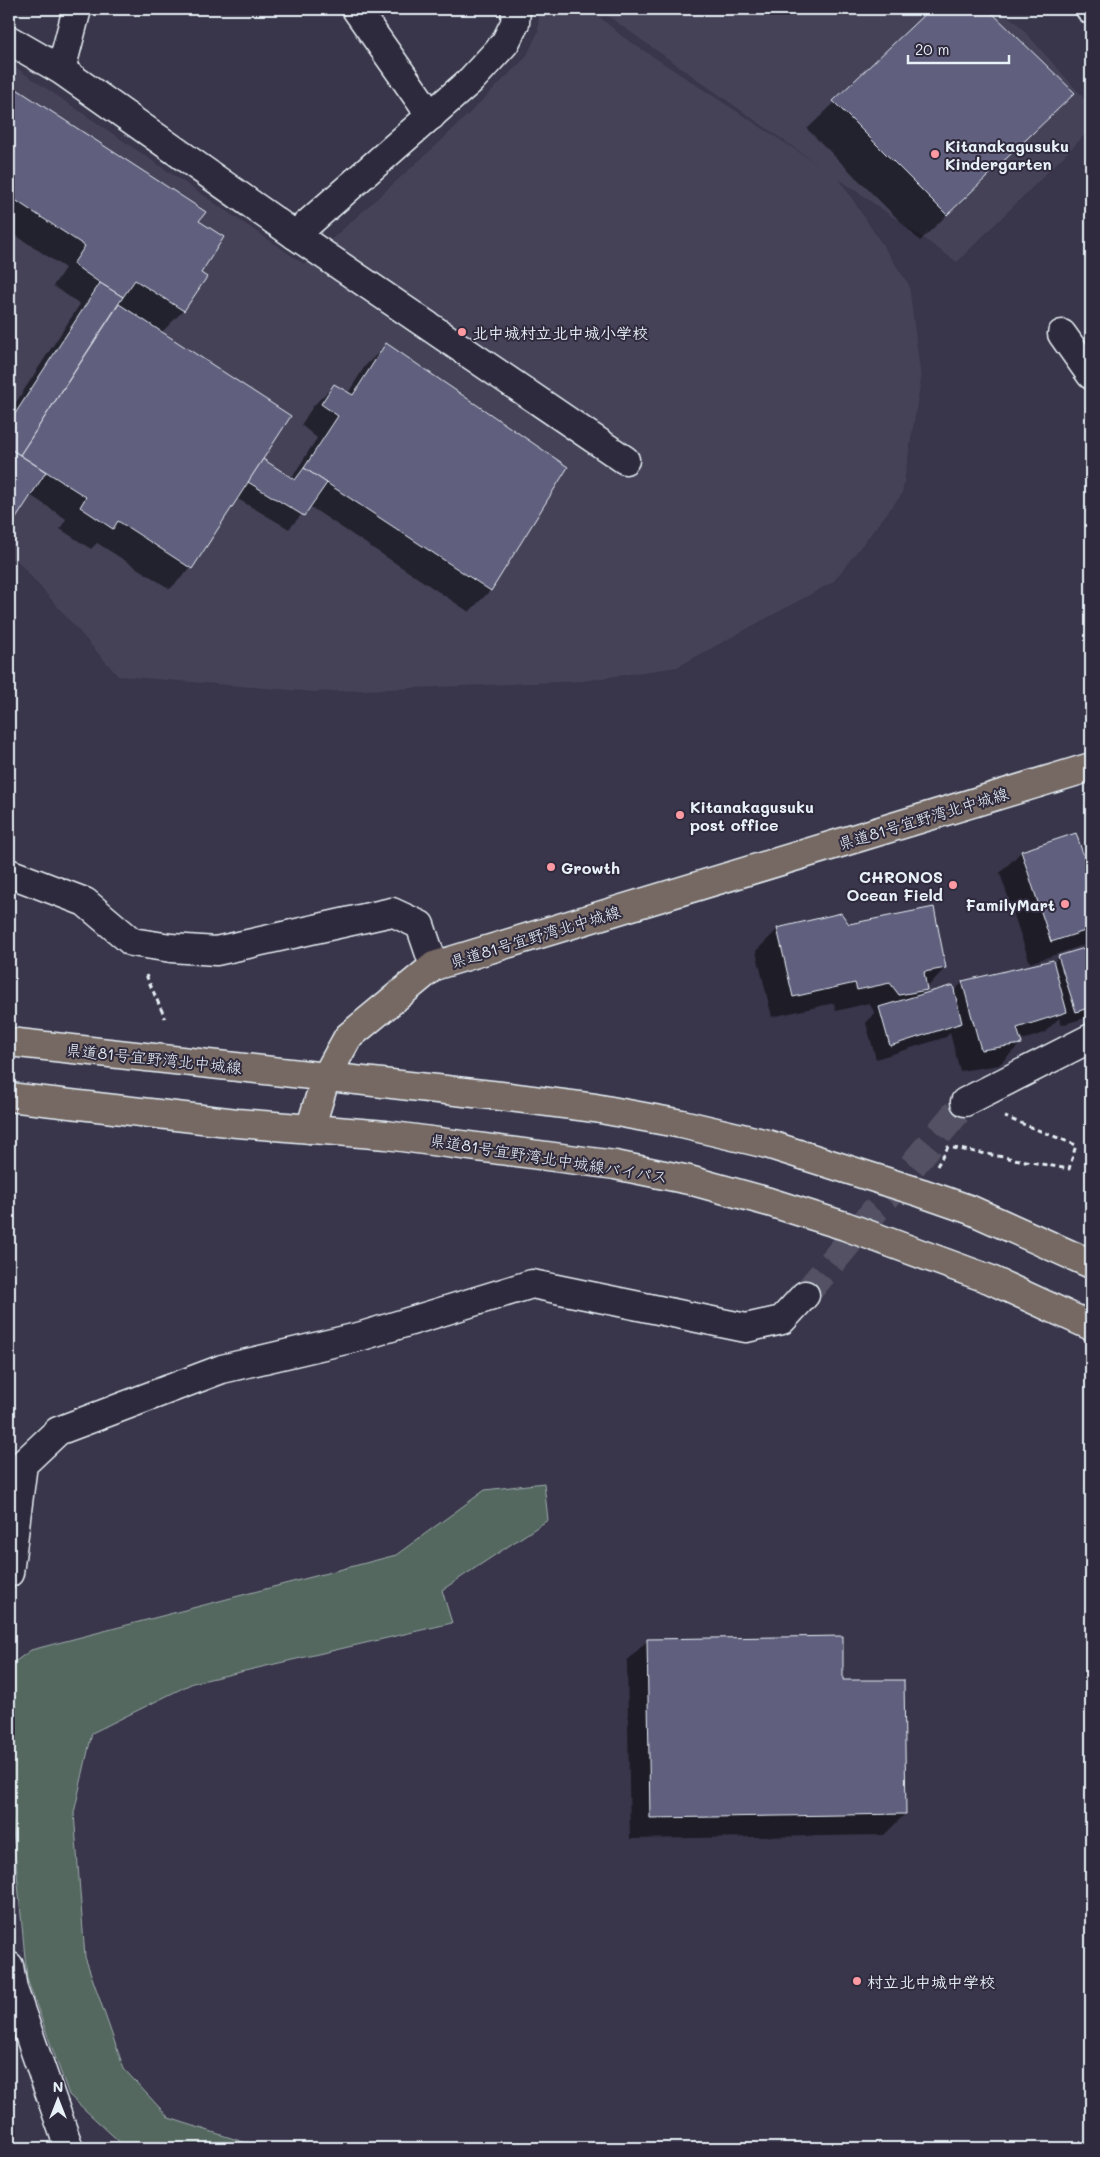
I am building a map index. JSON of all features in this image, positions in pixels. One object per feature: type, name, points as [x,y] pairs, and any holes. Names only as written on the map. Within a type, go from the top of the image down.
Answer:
[{"type":"main road","name":"県道81号宜野湾北中城線","points":[[9,1042],[326,1077],[348,1037],[434,966],[1091,767]]},
{"type":"main road","points":[[9,1097],[237,1123],[310,1129],[326,1077],[406,1084],[595,1108],[682,1124],[767,1144],[870,1176],[971,1210],[1091,1264]]},
{"type":"main road","name":"県道81号宜野湾北中城線バイパス","points":[[310,1129],[464,1144],[614,1165],[689,1180],[769,1202],[854,1229],[989,1279],[1091,1326]]},
{"type":"street","points":[[61,70],[77,9]]},
{"type":"street","points":[[356,9],[431,116]]},
{"type":"street","points":[[295,235],[471,80],[505,43],[515,23],[516,9]]},
{"type":"street","points":[[9,40],[61,70],[295,235],[625,460]]},
{"type":"street","points":[[1062,334],[1091,375]]},
{"type":"street","points":[[9,872],[85,902],[132,942],[216,951],[392,912],[420,926],[434,966]]},
{"type":"street","points":[[965,1102],[1091,1038]]},
{"type":"street","points":[[9,1573],[23,1464],[58,1431],[222,1369],[362,1336],[532,1284],[746,1328],[782,1320],[805,1295]]},
{"type":"street","points":[[9,1966],[13,1989],[69,2148]]},
{"type":"path","points":[[132,942],[164,1018]]},
{"type":"path","points":[[948,1146],[1068,1170],[1076,1145],[1004,1118],[1006,1108]]},
{"type":"shaded area","name":"北中城村立北中城小学校","points":[[539,9],[590,9],[623,37],[820,166],[598,9],[998,9],[1017,23],[1091,106],[1091,129],[957,262],[839,179],[909,285],[921,379],[902,494],[833,582],[677,667],[583,681],[315,692],[118,676],[15,558],[9,560],[9,63],[304,264],[440,142],[526,57],[538,32]]},
{"type":"green space","points":[[544,1483],[548,1520],[442,1590],[452,1623],[193,1683],[92,1733],[74,1813],[85,1957],[124,2069],[169,2118],[262,2148],[126,2148],[69,2095],[27,1979],[9,1788],[9,1666],[31,1650],[396,1555],[485,1490]]},
{"type":"building","points":[[930,9],[988,9],[1075,93],[947,215],[833,101]]},
{"type":"building","points":[[9,84],[206,212],[199,221],[224,237],[201,273],[207,277],[184,311],[135,280],[123,297],[100,283],[73,264],[85,246],[9,196]]},
{"type":"building","points":[[100,283],[123,297],[20,455],[9,448],[9,423]]},
{"type":"building","points":[[119,304],[291,416],[192,569],[118,521],[113,529],[80,507],[86,497],[20,455]]},
{"type":"building","points":[[386,343],[568,467],[491,591],[304,468],[338,416],[321,404],[334,384],[353,395]]},
{"type":"building","points":[[9,448],[46,472],[15,520],[9,516]]},
{"type":"building","points":[[263,459],[295,480],[304,468],[327,483],[304,516],[248,482]]},
{"type":"building","name":"FamilyMart","points":[[1076,833],[1091,878],[1091,929],[1051,942],[1021,851]]},
{"type":"building","points":[[934,907],[946,968],[924,972],[927,990],[899,995],[890,983],[857,990],[855,983],[793,997],[777,928],[841,913],[849,924]]},
{"type":"building","points":[[1091,946],[1091,1007],[1076,1012],[1058,956]]},
{"type":"building","points":[[1053,960],[1067,1012],[1017,1028],[1022,1044],[981,1050],[962,981]]},
{"type":"building","points":[[953,985],[962,1023],[890,1046],[879,1007]]},
{"type":"building","points":[[843,1636],[843,1680],[904,1680],[906,1814],[650,1818],[647,1639]]},
{"type":"tunnel","points":[[805,1295],[965,1102]]},
{"type":"place","name":"Kitanakagusuku Kindergarten","points":[[935,154]]},
{"type":"place","name":"北中城村立北中城小学校","points":[[462,332]]},
{"type":"place","name":"Kitanakagusuku post office","points":[[680,815]]},
{"type":"place","name":"Growth","points":[[551,867]]},
{"type":"place","name":"CHRONOS Ocean Field","points":[[953,885]]},
{"type":"place","name":"FamilyMart","points":[[1065,904]]},
{"type":"place","name":"村立北中城中学校","points":[[857,1981]]}]
